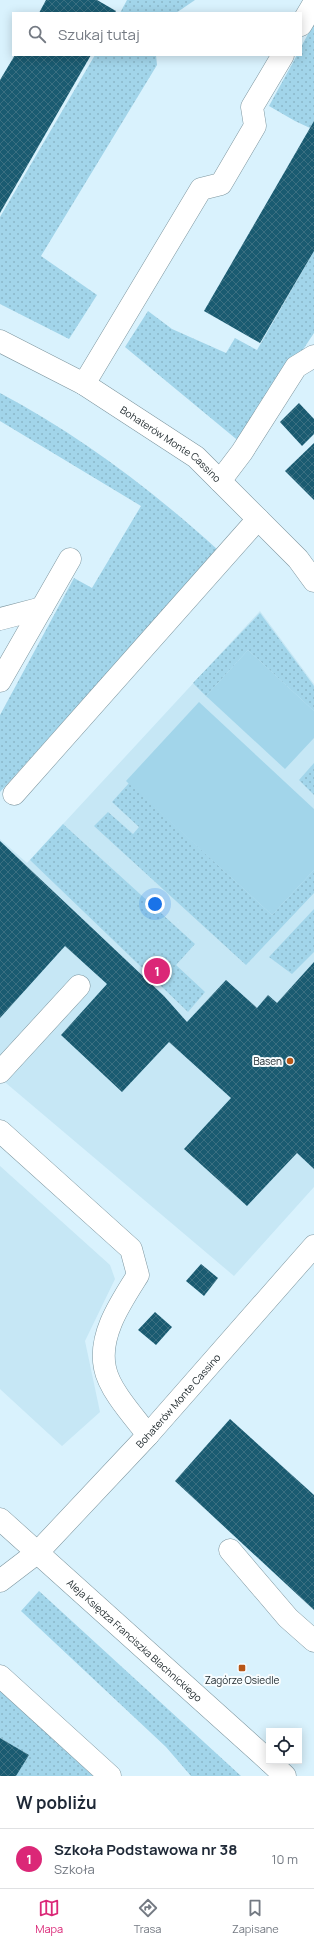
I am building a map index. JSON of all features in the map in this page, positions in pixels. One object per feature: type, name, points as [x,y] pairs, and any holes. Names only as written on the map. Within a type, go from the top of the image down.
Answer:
[{"type":"street","points":[[302,23],[314,3]]},
{"type":"street","points":[[84,384],[201,190],[220,184],[255,126],[252,107],[282,56]]},
{"type":"street","name":"Bohaterów Monte Cassino","points":[[0,341],[84,384],[196,457],[298,559],[314,581]]},
{"type":"street","points":[[220,481],[242,452],[296,367],[314,356]]},
{"type":"street","points":[[14,794],[258,519]]},
{"type":"street","points":[[0,681],[70,559]]},
{"type":"street","points":[[0,619],[42,608]]},
{"type":"street","points":[[0,1072],[79,986]]},
{"type":"street","points":[[0,1131],[131,1249],[138,1275],[119,1306],[104,1346],[105,1370],[118,1396],[148,1435]]},
{"type":"street","name":"Bohaterów Monte Cassino","points":[[0,1581],[38,1552],[148,1435],[314,1246]]},
{"type":"street","name":"Aleja Księdza Franciszka Blachnickiego","points":[[0,1518],[266,1758]]},
{"type":"street","points":[[230,1550],[288,1618],[314,1641]]},
{"type":"street","points":[[0,1676],[110,1776]]},
{"type":"street","name":"Aleja Księdza Franciszka Blachnickiego","points":[[272,1764],[285,1776]]},
{"type":"shaded area","points":[[127,0],[195,0],[177,12],[121,12]]},
{"type":"shaded area","points":[[314,23],[314,121],[310,128],[269,106],[296,56],[302,56],[302,45]]},
{"type":"shaded area","points":[[94,56],[156,56],[157,65],[41,256],[97,295],[69,339],[0,304],[0,217]]},
{"type":"shaded area","points":[[314,251],[314,333],[241,443],[125,347],[148,311],[172,329],[226,353],[235,338],[257,350]]},
{"type":"shaded area","points":[[0,393],[58,427],[114,465],[167,506],[218,550],[0,792],[0,715],[74,578],[92,588],[141,506],[0,421]]},
{"type":"shaded area","points":[[260,611],[314,684],[314,1187],[234,1276],[0,1078],[0,839],[27,863]]},
{"type":"shaded area","points":[[260,613],[314,686],[314,711],[248,650],[206,696],[193,683]]},
{"type":"shaded area","points":[[248,650],[314,711],[314,738],[285,769],[206,696]]},
{"type":"shaded area","points":[[199,702],[314,809],[314,870],[272,915],[126,781]]},
{"type":"shaded area","points":[[314,763],[314,795],[299,780]]},
{"type":"shaded area","points":[[129,783],[272,915],[314,870],[314,893],[246,965],[94,826],[108,812],[133,834],[139,827],[112,802]]},
{"type":"shaded area","points":[[63,824],[195,944],[176,965],[205,992],[188,1012],[30,860]]},
{"type":"shaded area","points":[[314,909],[314,952],[292,974],[269,957]]},
{"type":"shaded area","points":[[0,1166],[110,1265],[115,1279],[85,1341],[100,1412],[62,1446],[0,1389]]},
{"type":"shaded area","points":[[39,1591],[241,1776],[191,1776],[166,1747],[21,1611]]},
{"type":"shaded area","points":[[0,1690],[93,1776],[16,1776],[29,1755],[0,1738]]},
{"type":"building","points":[[46,0],[97,0],[116,11],[116,12],[40,12]]},
{"type":"building","points":[[14,56],[90,56],[0,213],[0,80]]},
{"type":"building","points":[[314,121],[314,251],[260,343],[204,311]]},
{"type":"building","points":[[299,403],[314,419],[314,434],[302,446],[280,422]]},
{"type":"building","points":[[314,443],[314,500],[285,471]]},
{"type":"building","points":[[0,841],[164,996],[187,1022],[226,980],[257,1008],[268,995],[277,1003],[314,962],[314,1169],[297,1153],[247,1206],[184,1149],[231,1098],[169,1042],[122,1092],[61,1035],[107,984],[65,946],[0,1018]]},
{"type":"building","points":[[201,1264],[218,1278],[204,1296],[186,1281]]},
{"type":"building","points":[[155,1312],[172,1327],[156,1345],[138,1330]]},
{"type":"building","points":[[230,1419],[314,1495],[314,1610],[175,1481]]},
{"type":"building","points":[[0,1738],[29,1755],[16,1776],[0,1776]]},
{"type":"place","name":"Szkoła Podstawowa nr 38","points":[[157,971]]},
{"type":"place","name":"Basen","points":[[290,1061]]},
{"type":"place","name":"Zagórze Osiedle","points":[[242,1668]]}]
